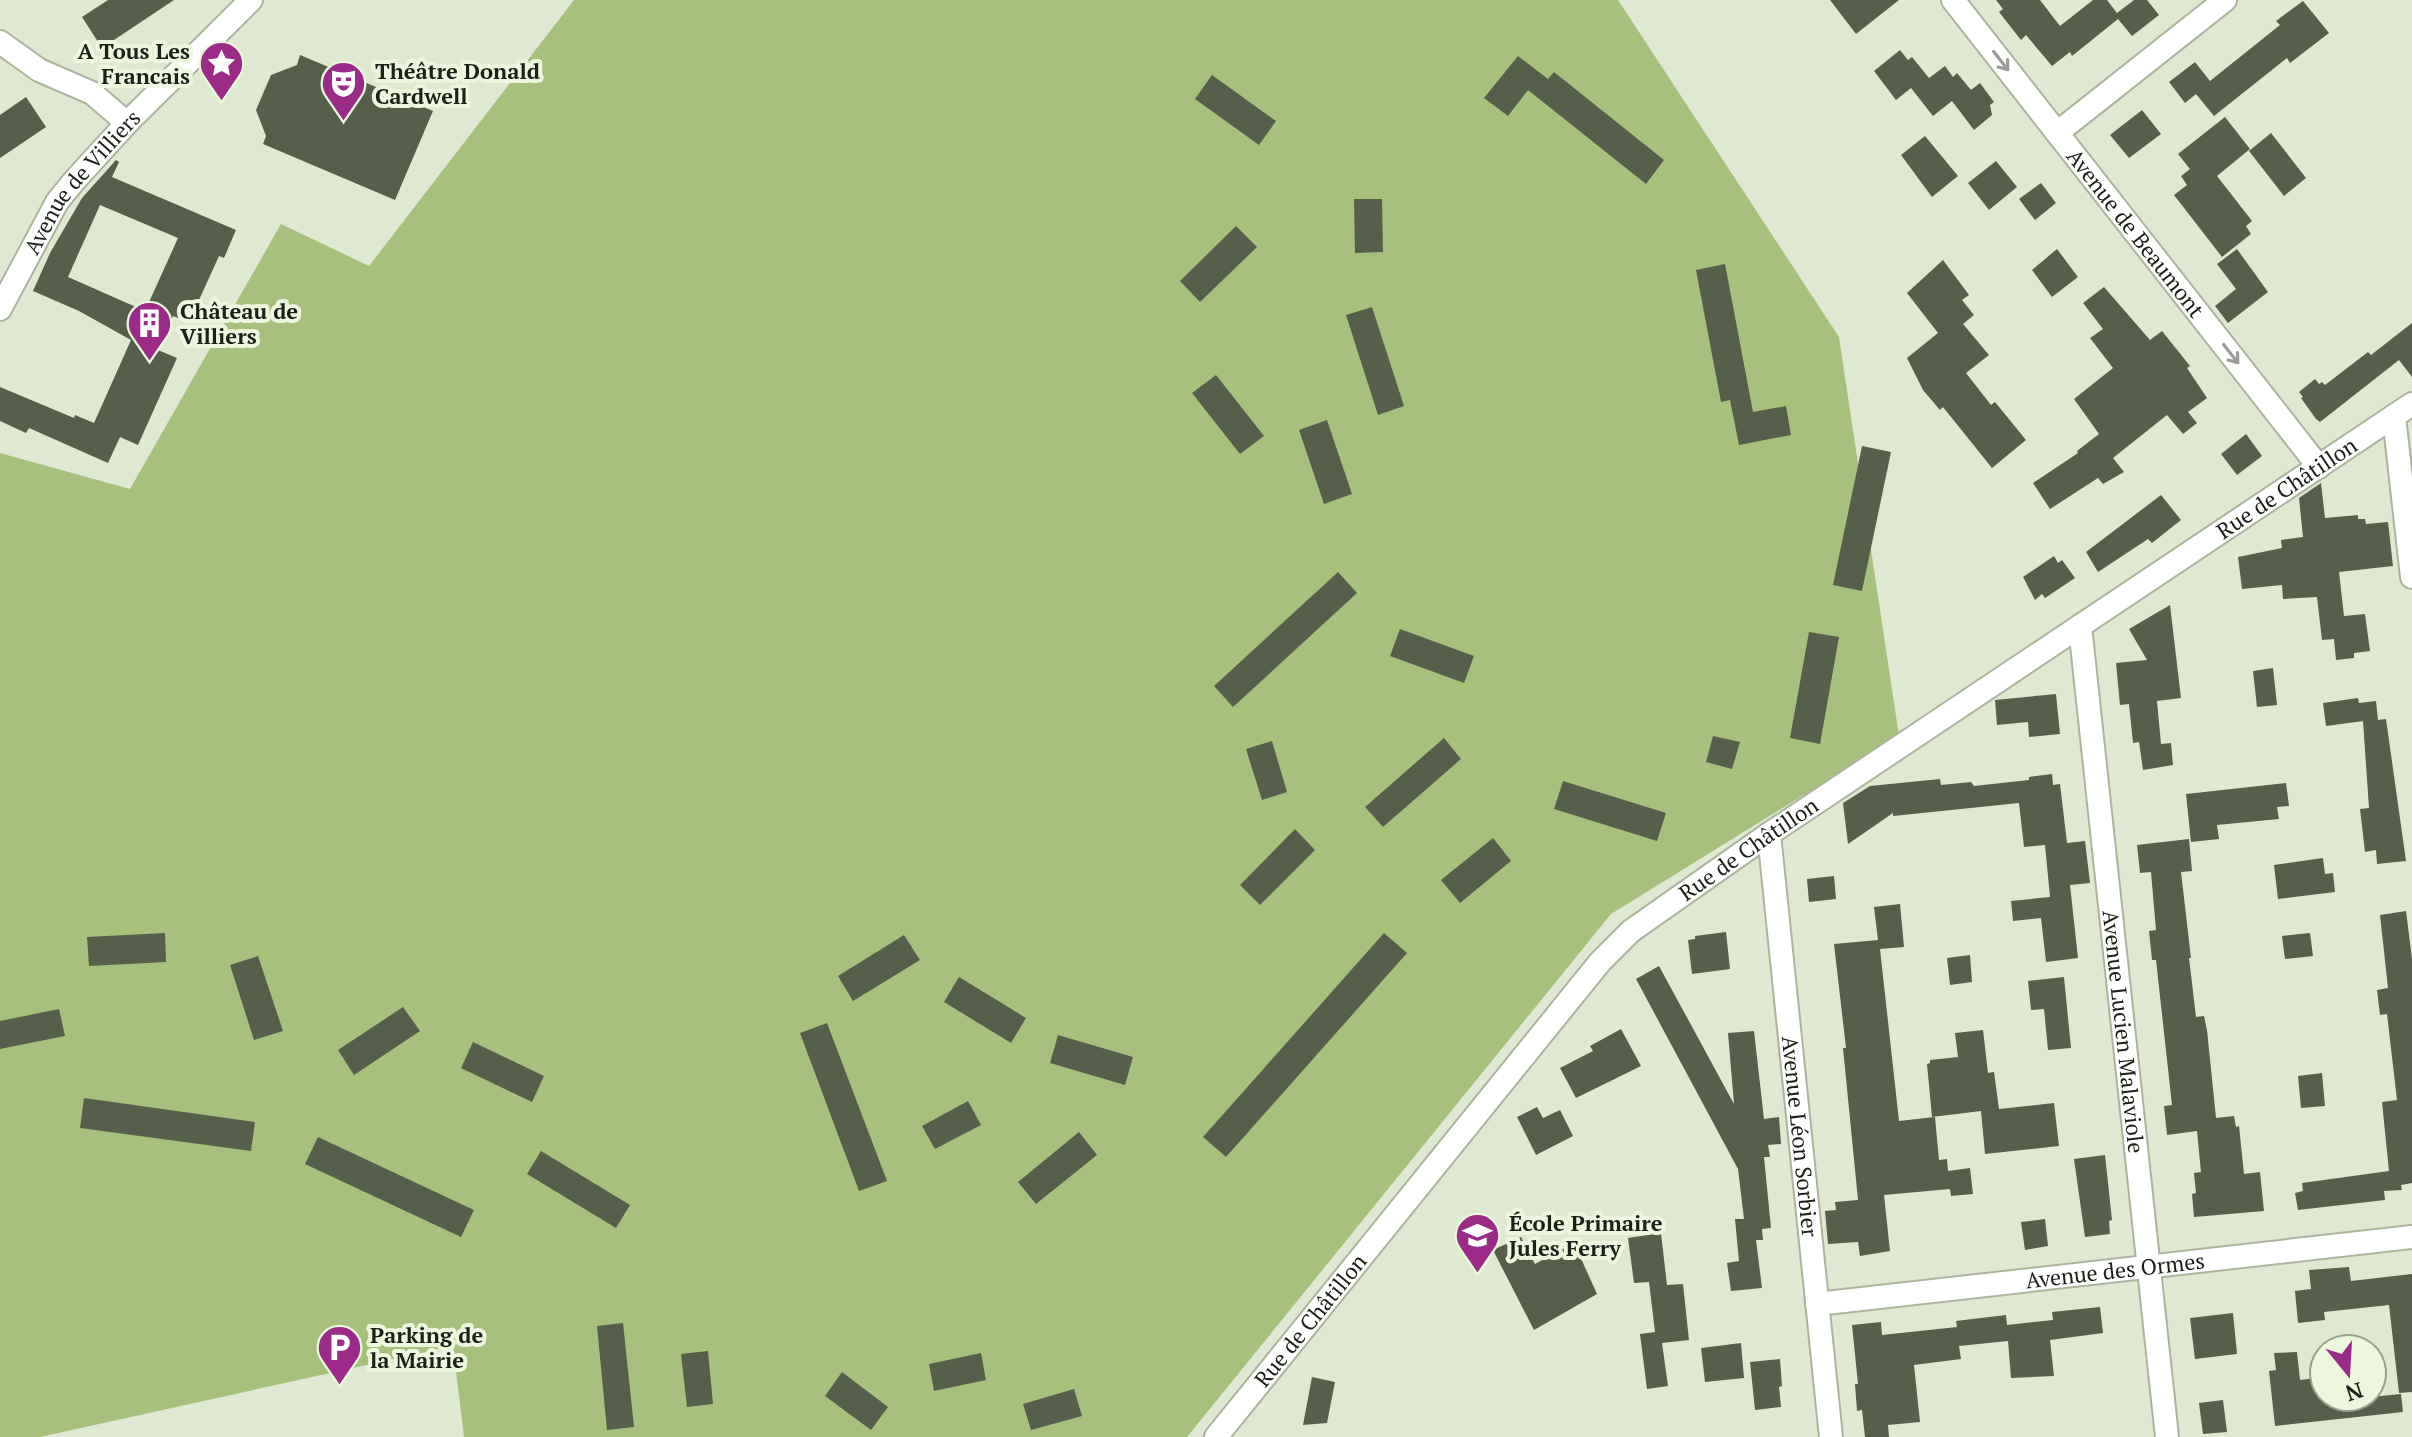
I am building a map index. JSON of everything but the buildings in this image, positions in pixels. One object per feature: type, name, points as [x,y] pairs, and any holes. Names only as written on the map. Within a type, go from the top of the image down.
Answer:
[{"type":"street","name":"Avenue de Villiers","points":[[0,309],[57,202],[127,123],[251,0]]},
{"type":"street","name":"Avenue de Beaumont","points":[[1953,0],[2319,467]]},
{"type":"street","points":[[2057,133],[2225,0]]},
{"type":"street","points":[[0,42],[39,70],[92,93],[127,123]]},
{"type":"street","points":[[2403,410],[2412,577]]},
{"type":"street","name":"Rue de Châtillon","points":[[1216,1437],[1600,962],[1631,931],[1769,834],[2403,410]]},
{"type":"street","name":"Avenue Lucien Malaviole","points":[[2080,626],[2167,1437]]},
{"type":"street","name":"Avenue Léon Sorbier","points":[[1769,834],[1831,1437]]},
{"type":"street","name":"Avenue des Ormes","points":[[1817,1304],[2412,1237]]},
{"type":"green space","points":[[574,0],[1618,0],[1839,337],[1899,736],[1611,914],[1187,1437],[464,1437],[453,1346],[40,1437],[0,1437],[0,453],[130,489],[281,224],[369,266]]},
{"type":"place","name":"A Tous Les Francais","points":[[221,103]]},
{"type":"place","name":"Théâtre Donald Cardwell","points":[[344,123]]},
{"type":"place","name":"Château de Villiers","points":[[149,363]]},
{"type":"place","name":"École Primaire Jules Ferry","points":[[1478,1275]]},
{"type":"place","name":"Parking de la Mairie","points":[[339,1387]]}]
